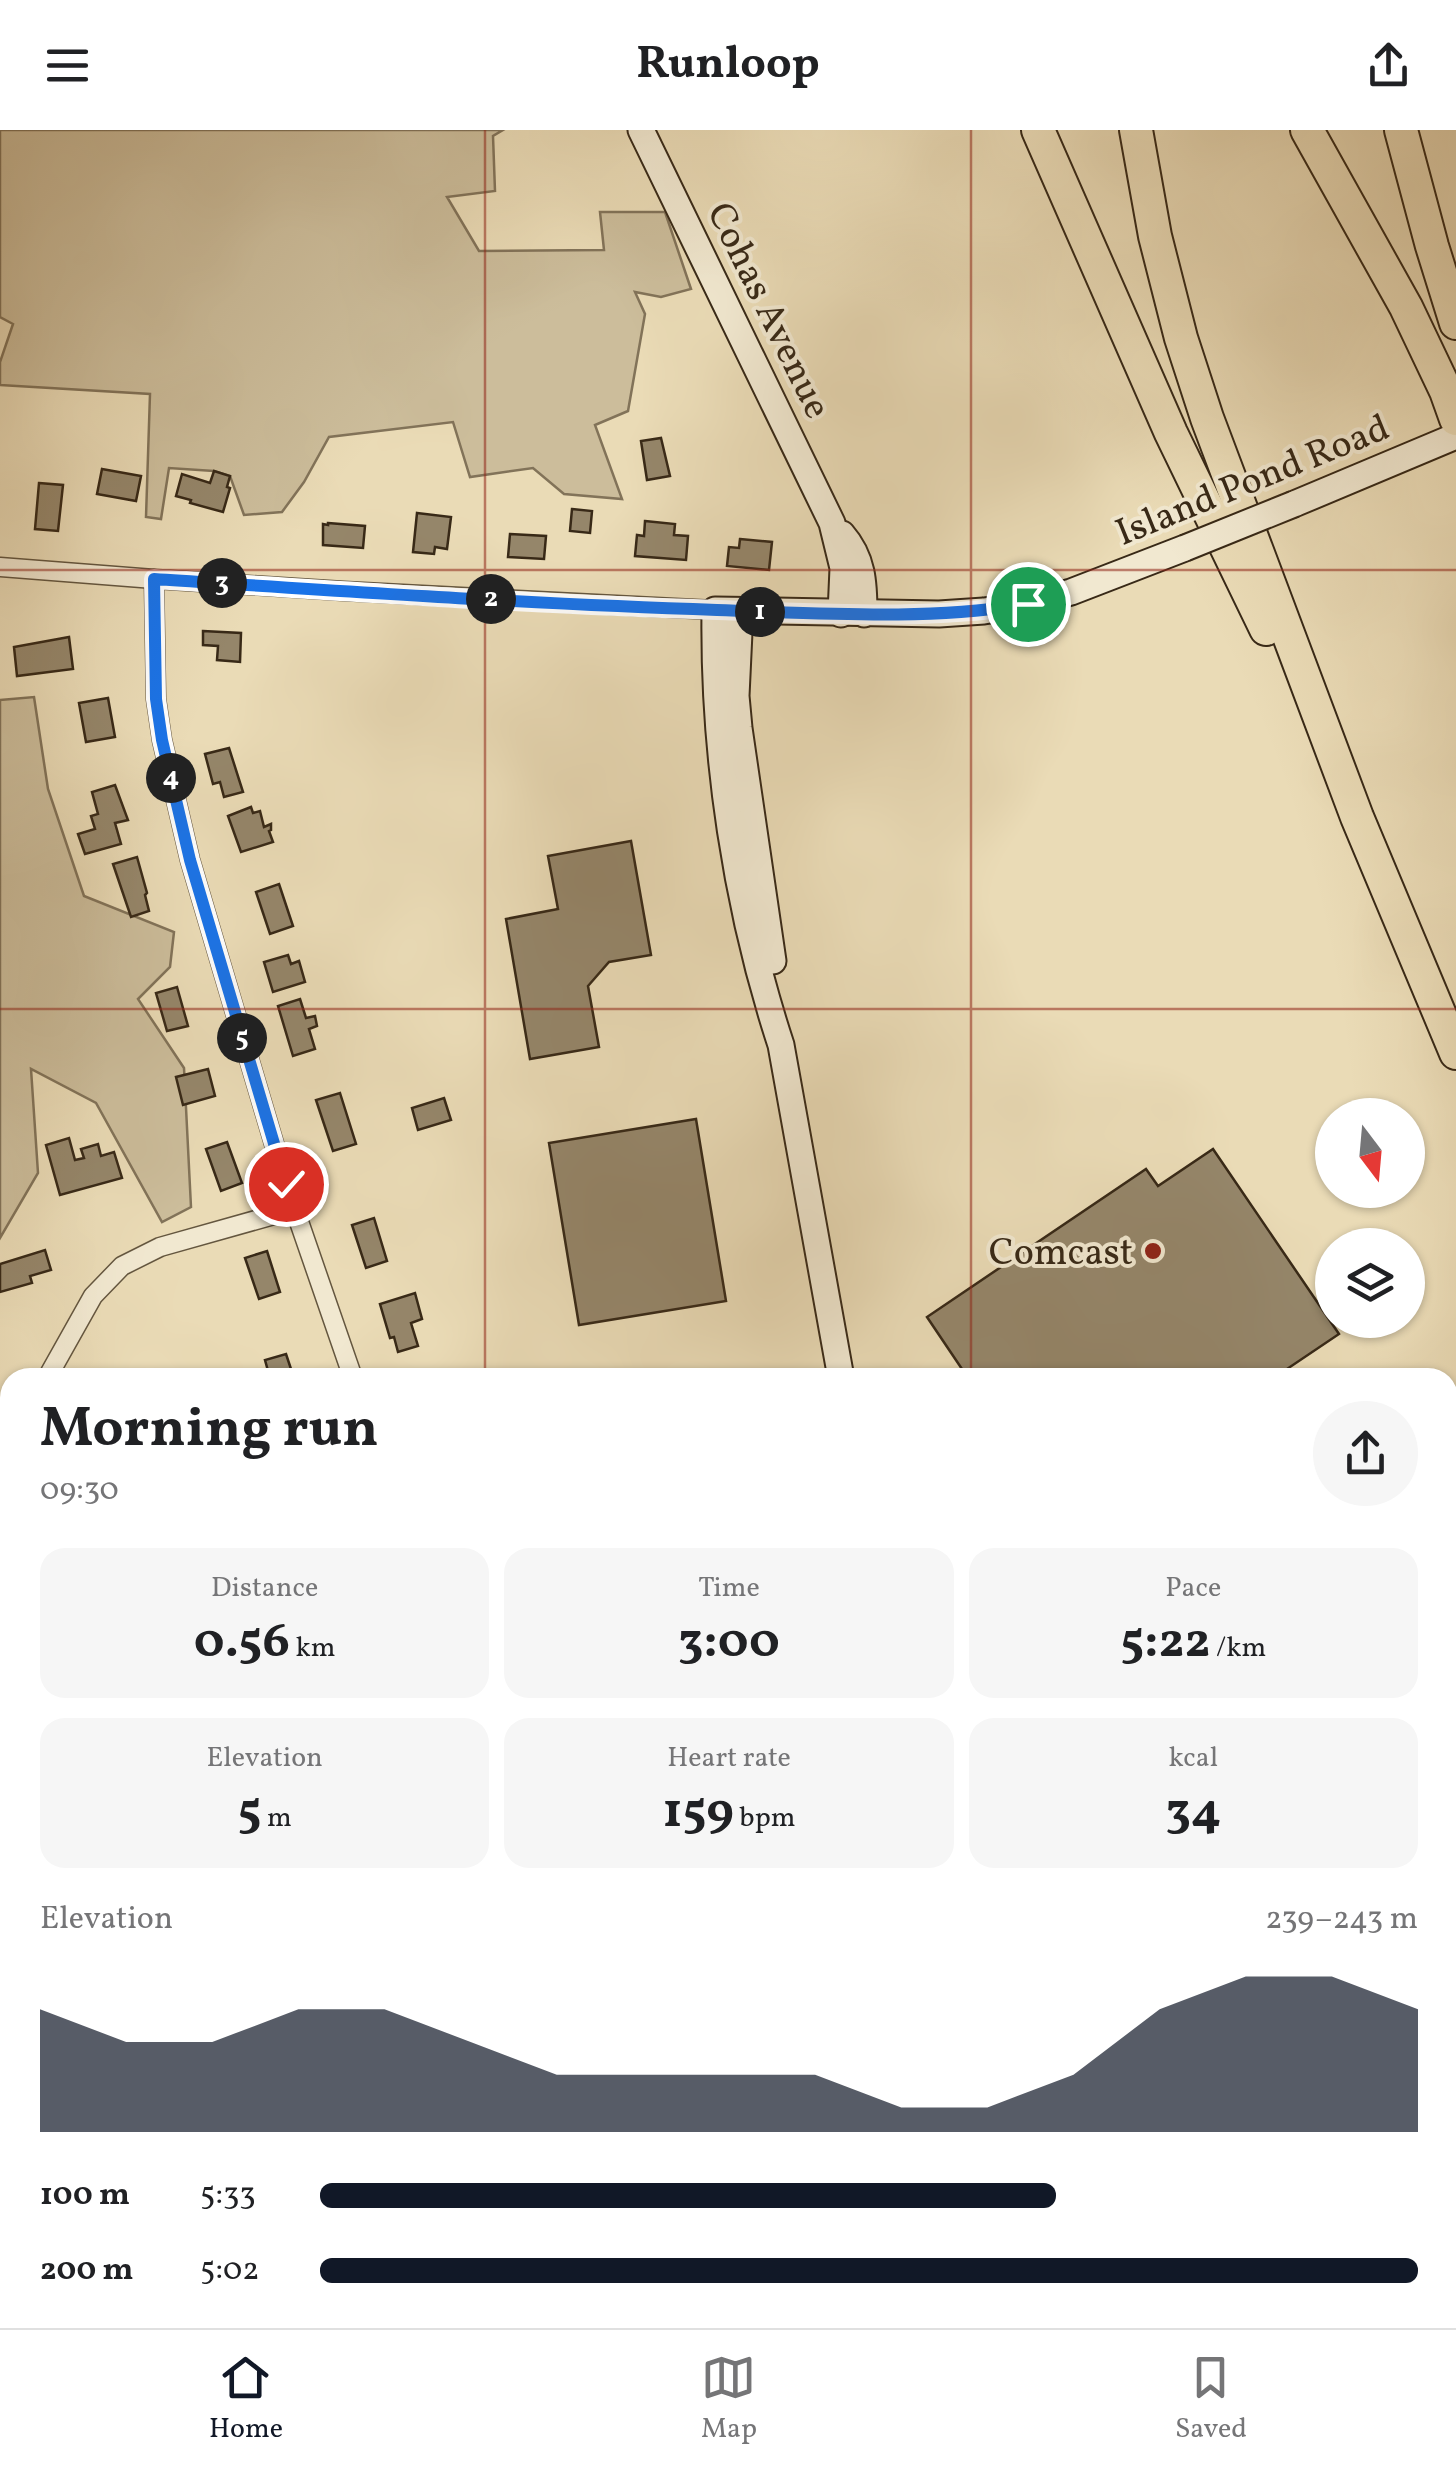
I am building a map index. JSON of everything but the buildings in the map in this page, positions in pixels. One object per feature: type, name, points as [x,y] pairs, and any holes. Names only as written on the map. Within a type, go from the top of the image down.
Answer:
[{"type":"highway","points":[[1038,130],[1171,434],[1358,818]]},
{"type":"highway","points":[[1136,130],[1156,236],[1202,402],[1358,818],[1456,1054]]},
{"type":"highway","points":[[1308,130],[1406,306],[1456,418]]},
{"type":"highway","points":[[1401,130],[1456,323]]},
{"type":"street","name":"Cohas Avenue","points":[[641,130],[832,522],[852,614]]},
{"type":"street","name":"Island Pond Road","points":[[0,566],[154,579],[728,610],[852,614],[984,611],[1071,592],[1456,436]]},
{"type":"street","points":[[154,579],[156,699],[190,860],[295,1209],[350,1368]]},
{"type":"street","points":[[728,610],[717,708],[728,808],[751,932],[781,1046],[839,1368]]},
{"type":"street","points":[[52,1368],[93,1296],[122,1266],[160,1247],[295,1209]]},
{"type":"shaded area","points":[[0,130],[503,130],[493,136],[495,191],[447,197],[479,251],[604,250],[600,212],[665,212],[691,289],[661,297],[635,292],[645,314],[628,411],[595,425],[622,499],[564,494],[533,468],[470,477],[453,422],[329,437],[282,512],[244,515],[230,476],[169,468],[161,519],[146,517],[150,394],[0,385],[0,362],[13,324],[0,317]]},
{"type":"shaded area","points":[[34,697],[48,789],[84,896],[174,932],[170,967],[138,999],[184,1068],[191,1207],[162,1222],[96,1103],[31,1069],[38,1173],[0,1238],[0,700]]},
{"type":"place","name":"Comcast","points":[[1153,1251]]},
{"type":"route","points":[[286,1184],[190,860],[162,740],[156,699],[154,579],[840,614],[939,614],[1028,604]]}]
